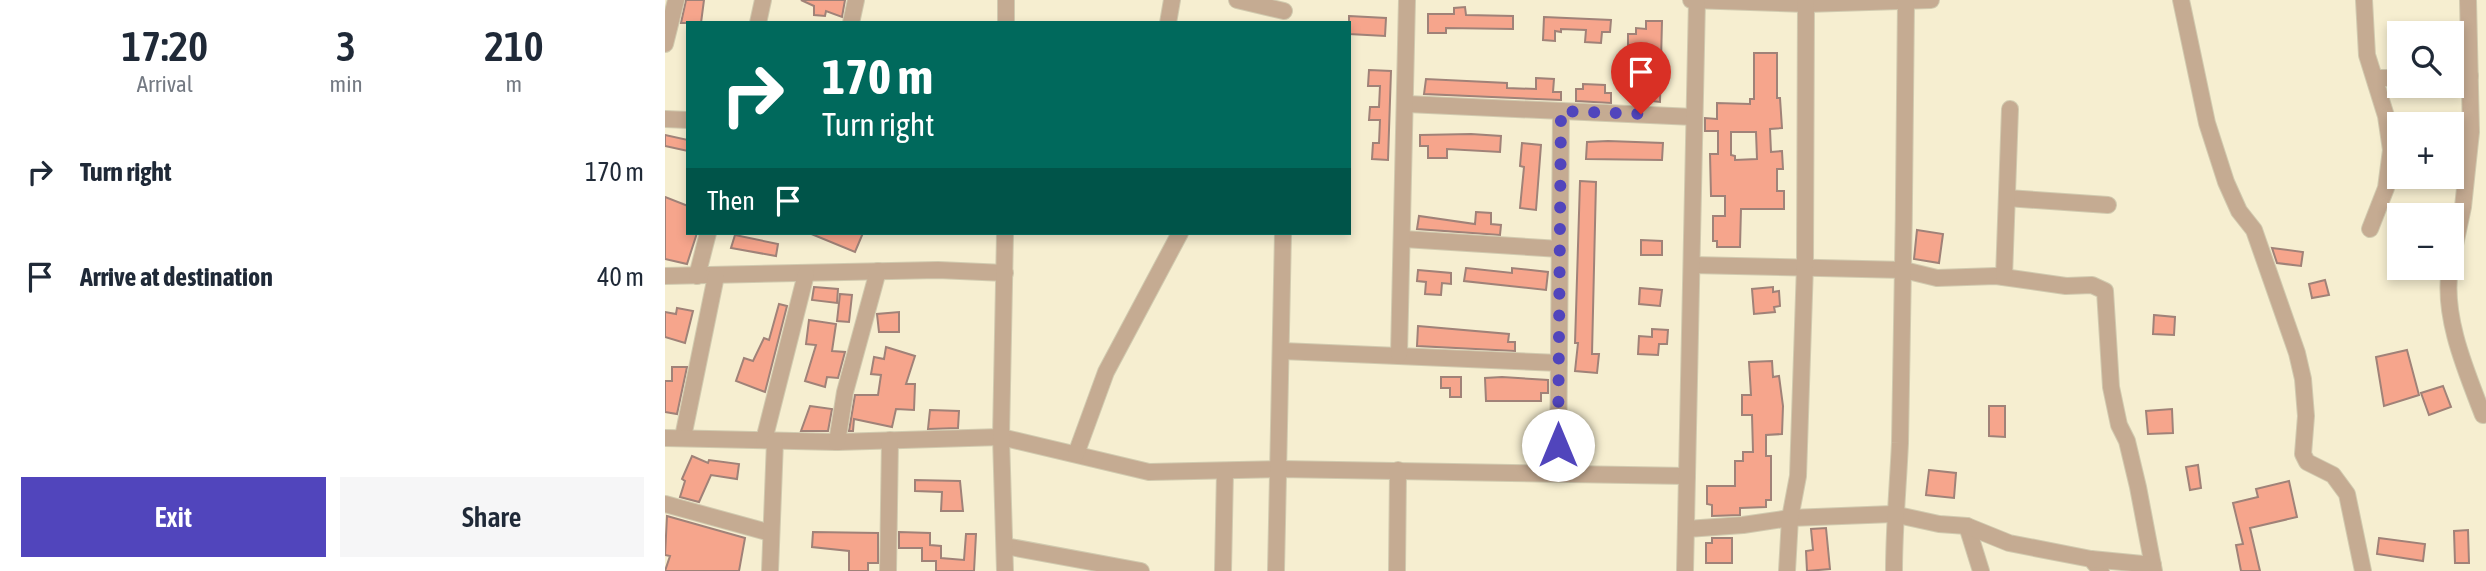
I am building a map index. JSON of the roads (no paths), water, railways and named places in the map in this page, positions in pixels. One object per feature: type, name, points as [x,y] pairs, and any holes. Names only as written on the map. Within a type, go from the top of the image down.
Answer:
[{"type":"street","points":[[665,44],[676,0]]},
{"type":"street","points":[[758,21],[763,0]]},
{"type":"street","points":[[851,21],[856,0]]},
{"type":"street","points":[[1006,0],[1006,21]]},
{"type":"street","points":[[1168,21],[1172,0]]},
{"type":"street","points":[[1237,0],[1284,11]]},
{"type":"street","points":[[1399,354],[1404,239],[1407,0]]},
{"type":"street","points":[[1691,0],[1931,0]]},
{"type":"street","points":[[1685,571],[1697,0]]},
{"type":"street","points":[[2181,0],[2207,123],[2226,181],[2239,211],[2254,230],[2297,353],[2304,391],[2303,454],[2307,462],[2341,482],[2351,509],[2363,571]]},
{"type":"street","points":[[2364,0],[2367,55],[2377,78],[2391,150],[2386,188],[2370,229]]},
{"type":"street","points":[[2464,203],[2478,131],[2470,76],[2468,0]]},
{"type":"street","points":[[1894,571],[1893,514],[1899,446],[1904,270],[1906,1]]},
{"type":"street","points":[[1787,571],[1790,518],[1798,476],[1805,265],[1806,2]]},
{"type":"street","points":[[2464,76],[2470,76]]},
{"type":"street","points":[[2377,78],[2387,78]]},
{"type":"street","points":[[1407,104],[1693,117]]},
{"type":"street","points":[[2004,277],[2010,109]]},
{"type":"street","points":[[1558,472],[1561,111]]},
{"type":"street","points":[[665,119],[686,120]]},
{"type":"street","points":[[2007,198],[2108,205]]},
{"type":"street","points":[[697,276],[707,235]]},
{"type":"street","points":[[1005,235],[1002,437],[1005,571]]},
{"type":"street","points":[[1076,454],[1106,372],[1179,235]]},
{"type":"street","points":[[1276,571],[1283,235]]},
{"type":"street","points":[[1404,239],[1560,249]]},
{"type":"street","points":[[1687,528],[1743,525],[1790,518],[1893,514],[1939,524],[1967,526],[2009,543],[2096,565],[2154,568],[2138,487],[2127,441],[2119,425],[2111,387],[2105,291],[2092,285],[2066,286],[2004,277],[1937,278],[1904,270],[1805,265],[1692,265]]},
{"type":"street","points":[[665,276],[878,271],[1005,273]]},
{"type":"street","points":[[837,442],[845,392],[878,271]]},
{"type":"street","points":[[770,571],[769,440],[806,274]]},
{"type":"street","points":[[684,437],[716,276]]},
{"type":"street","points":[[2451,280],[2455,330],[2471,386],[2485,416]]},
{"type":"street","points":[[1282,351],[1559,363]]},
{"type":"street","points":[[665,438],[837,442],[1002,437],[1149,471],[1279,469],[1688,475]]},
{"type":"street","points":[[888,571],[890,440]]},
{"type":"street","points":[[1397,571],[1398,470]]},
{"type":"street","points":[[1223,571],[1225,471]]},
{"type":"street","points":[[665,505],[771,533]]},
{"type":"street","points":[[1967,526],[1981,571]]},
{"type":"street","points":[[1005,546],[1141,571]]}]
